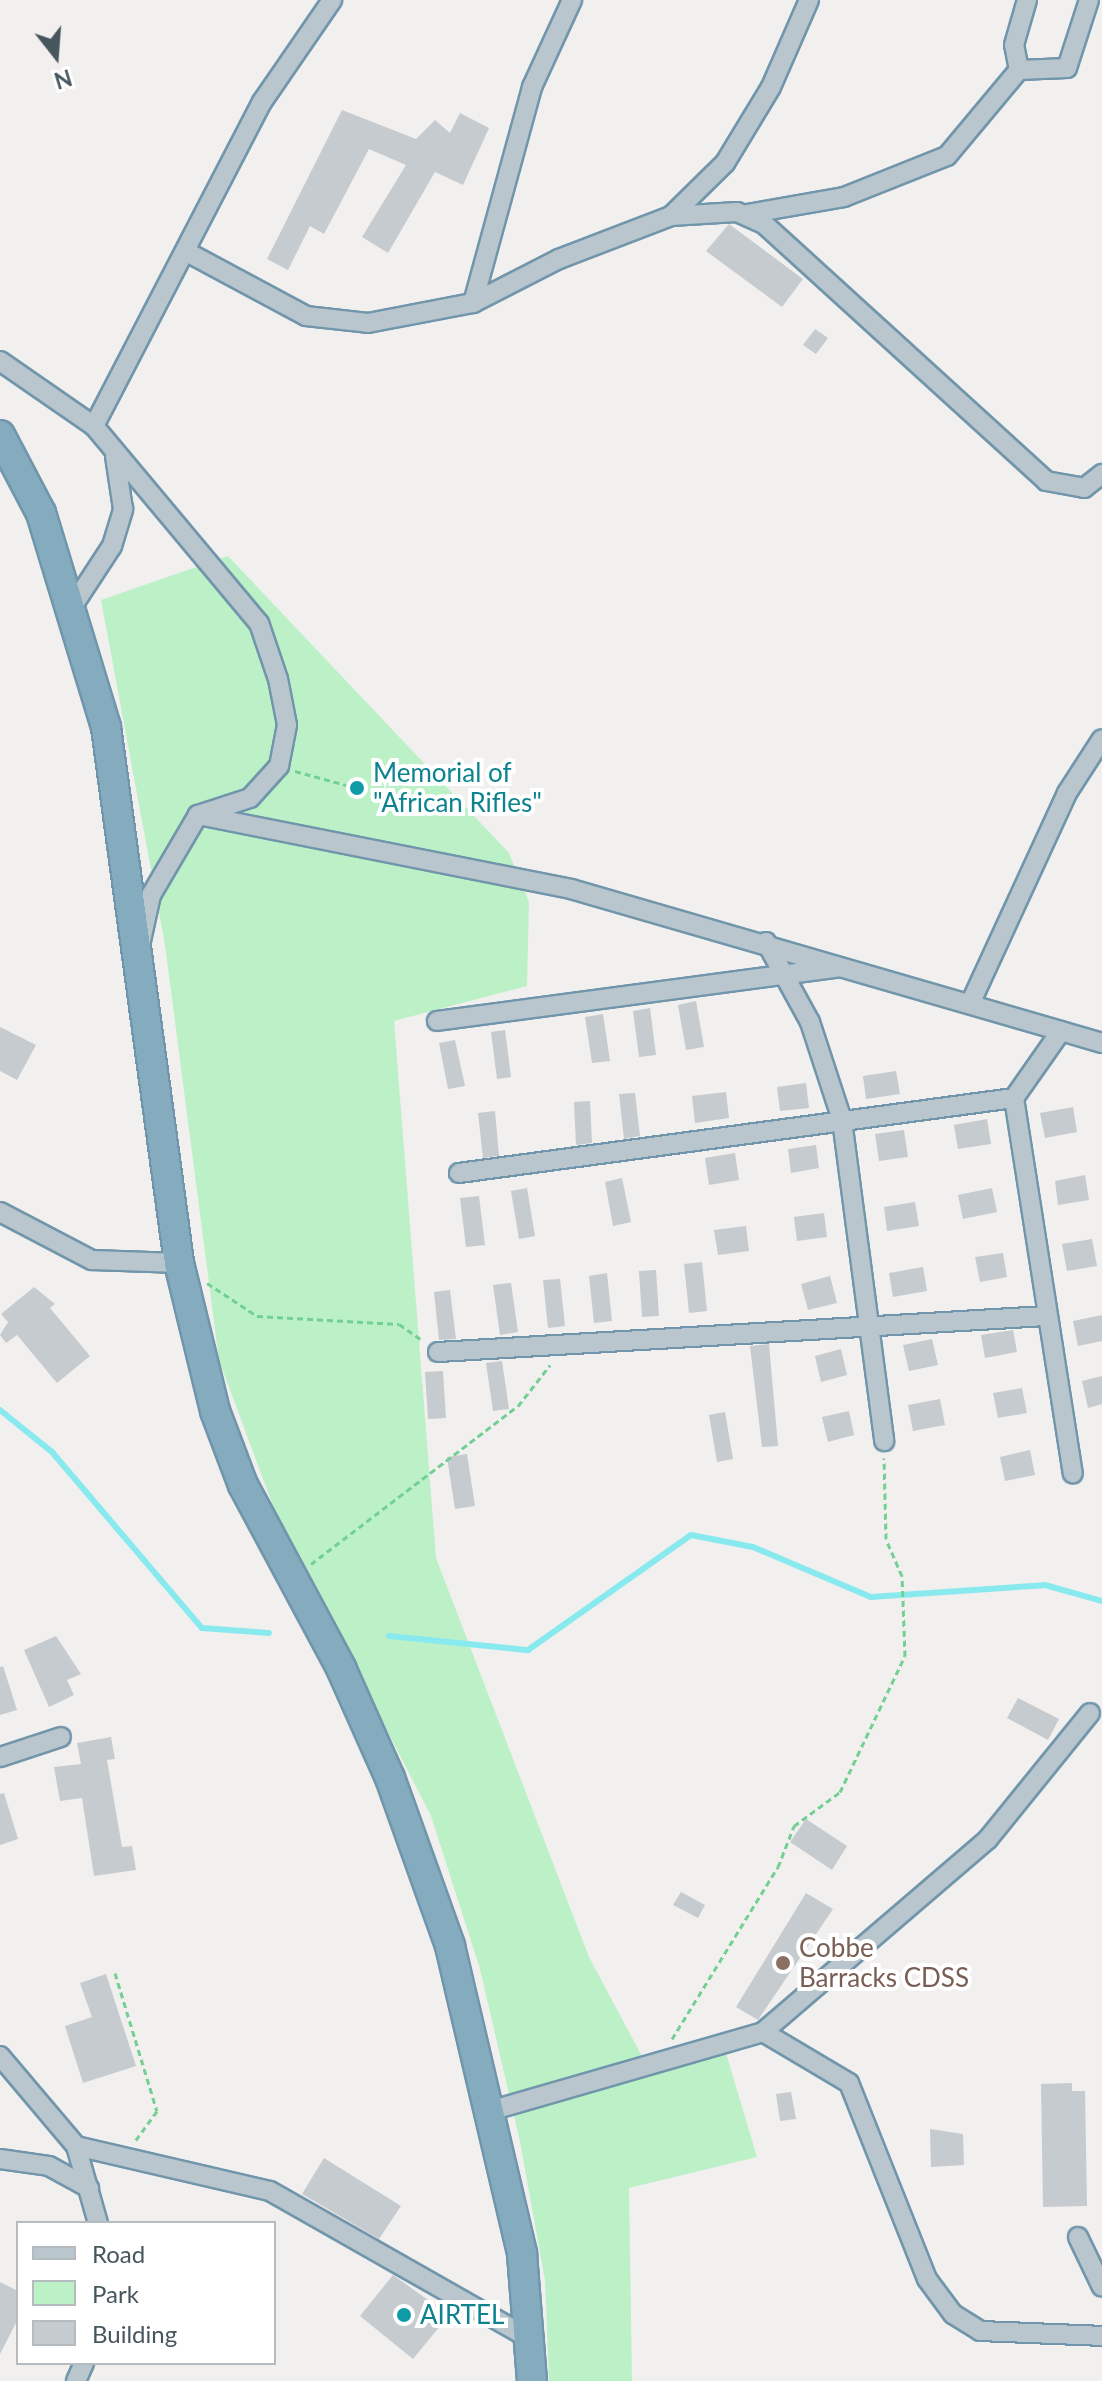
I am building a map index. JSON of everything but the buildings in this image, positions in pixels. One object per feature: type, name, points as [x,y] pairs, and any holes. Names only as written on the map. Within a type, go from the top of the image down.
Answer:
[{"type":"highway","points":[[0,435],[41,513],[74,604],[106,727],[140,947],[179,1263],[229,1451],[341,1668],[450,1946],[493,2110],[532,2340],[532,2381]]},
{"type":"street","points":[[94,426],[262,102],[332,0]]},
{"type":"street","points":[[473,303],[532,87],[572,0]]},
{"type":"street","points":[[671,216],[725,163],[771,87],[809,0]]},
{"type":"street","points":[[1019,70],[1014,45],[1027,0]]},
{"type":"street","points":[[185,251],[283,306],[336,323],[473,303],[602,240],[671,216],[746,214],[844,197],[947,156],[1019,70],[1067,68],[1089,0]]},
{"type":"street","points":[[746,214],[1046,481],[1084,488],[1102,474]]},
{"type":"street","points":[[0,361],[94,426],[259,623],[287,725],[279,766],[250,798],[198,815],[151,895],[140,947]]},
{"type":"street","points":[[74,604],[112,546],[123,509],[114,453]]},
{"type":"street","points":[[970,1004],[1067,793],[1102,739]]},
{"type":"street","points":[[198,815],[571,889],[766,942],[1102,1043]]},
{"type":"street","points":[[766,942],[810,1022],[842,1120],[873,1328],[884,1441]]},
{"type":"street","points":[[437,1021],[842,967]]},
{"type":"street","points":[[1061,1031],[1014,1098],[1045,1316],[1073,1473]]},
{"type":"street","points":[[459,1173],[1014,1098]]},
{"type":"street","points":[[0,1212],[92,1260],[179,1263]]},
{"type":"street","points":[[438,1352],[1045,1316]]},
{"type":"street","points":[[493,2110],[655,2066],[763,2032],[988,1839],[1090,1713]]},
{"type":"street","points":[[0,1757],[61,1737]]},
{"type":"street","points":[[763,2032],[849,2083],[927,2279],[965,2325],[1102,2336]]},
{"type":"street","points":[[0,2056],[77,2150],[97,2221]]},
{"type":"street","points":[[56,2169],[77,2150],[121,2155],[270,2191],[532,2340]]},
{"type":"street","points":[[0,2159],[56,2169],[89,2188]]},
{"type":"street","points":[[1078,2237],[1102,2287]]},
{"type":"path","points":[[279,766],[357,788]]},
{"type":"path","points":[[179,1263],[257,1316],[399,1324],[438,1352]]},
{"type":"path","points":[[294,1580],[356,1524],[518,1406],[567,1343]]},
{"type":"path","points":[[655,2066],[778,1867],[794,1826],[840,1792],[907,1643],[902,1576],[886,1539],[884,1441]]},
{"type":"path","points":[[115,1973],[157,2111],[121,2155]]},
{"type":"green space","points":[[228,556],[509,853],[529,902],[527,986],[394,1021],[436,1558],[589,1957],[646,2064],[723,2043],[757,2157],[629,2188],[632,2381],[549,2381],[545,2280],[520,2142],[480,1969],[431,1816],[276,1514],[219,1360],[165,945],[101,600]]},
{"type":"waterway","points":[[0,1410],[52,1452],[202,1628],[269,1633]]},
{"type":"waterway","points":[[389,1636],[528,1650],[691,1535],[753,1547],[871,1597],[1045,1585],[1102,1601]]},
{"type":"place","name":"Memorial of \"African Rifles\"","points":[[357,788]]},
{"type":"place","name":"Cobbe Barracks CDSS","points":[[783,1963]]},
{"type":"place","name":"AIRTEL","points":[[404,2315]]}]
